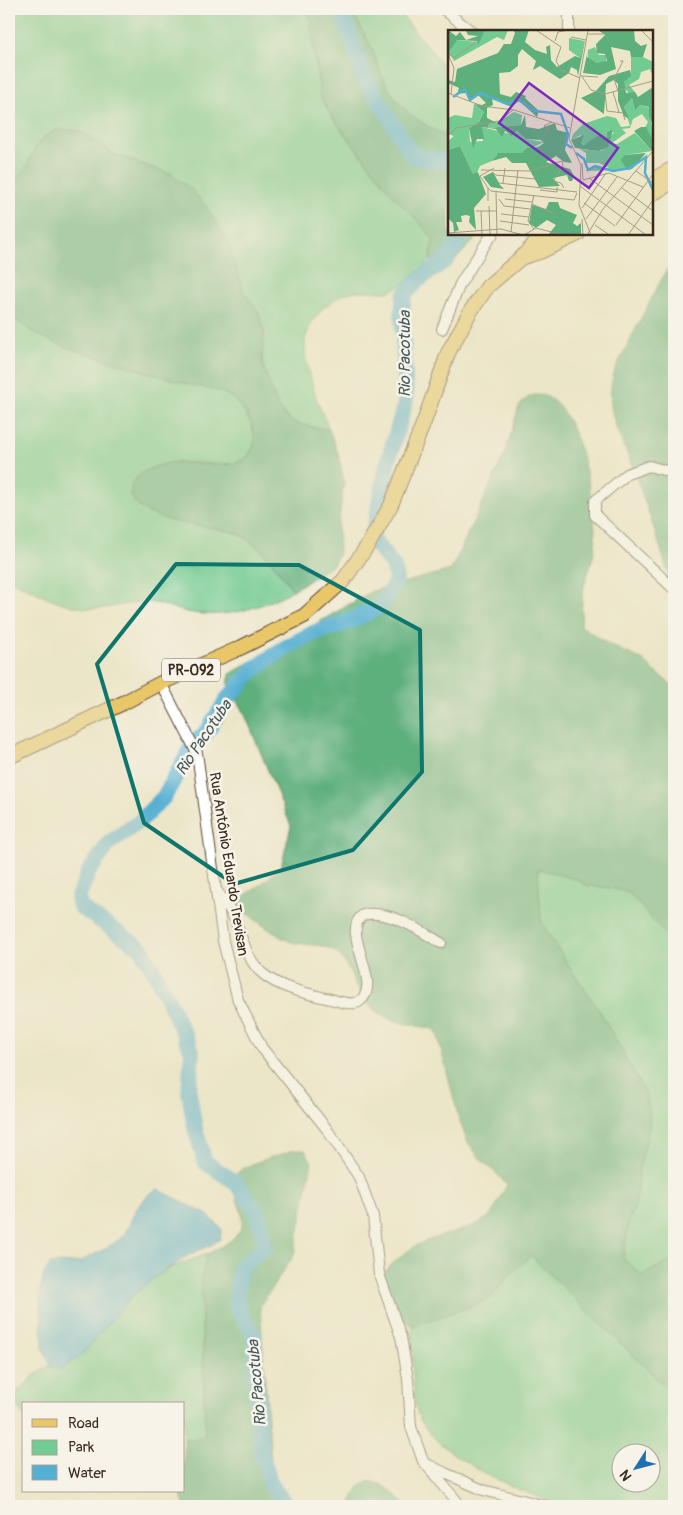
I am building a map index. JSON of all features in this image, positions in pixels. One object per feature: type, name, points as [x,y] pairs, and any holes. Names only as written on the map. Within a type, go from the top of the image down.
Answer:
[{"type":"main road","points":[[653,179],[674,168]]},
{"type":"main road","points":[[653,193],[674,181]]},
{"type":"main road","name":"PR-092","points":[[9,757],[304,616],[343,581],[363,553],[391,505],[424,422],[448,353],[470,312],[488,286],[522,257],[539,239],[547,235]]},
{"type":"main road","name":"PR-092","points":[[522,257],[542,251],[576,235]]},
{"type":"street","points":[[443,9],[470,30]]},
{"type":"street","points":[[569,9],[569,30]]},
{"type":"street","points":[[442,329],[460,284],[492,235]]},
{"type":"street","points":[[674,473],[649,466],[627,474],[595,501],[595,515],[674,589]]},
{"type":"street","name":"Rua Antônio Eduardo Trevisan","points":[[161,683],[197,753],[222,941],[238,1000],[262,1048],[326,1128],[359,1178],[373,1216],[379,1274],[401,1337],[408,1379],[411,1427],[422,1461],[461,1506]]},
{"type":"street","points":[[216,890],[233,915],[249,955],[262,973],[275,982],[298,991],[345,1002],[354,1003],[360,1000],[365,994],[366,975],[355,933],[356,922],[363,915],[375,914],[398,920],[442,943]]},
{"type":"street","points":[[422,1461],[445,1474],[483,1490],[546,1506]]},
{"type":"highlighted area","points":[[176,564],[299,565],[420,630],[422,772],[353,850],[234,884],[144,823],[97,664]]},
{"type":"green space","points":[[9,9],[308,9],[320,95],[331,116],[396,199],[433,239],[430,260],[397,288],[387,292],[356,291],[343,294],[324,307],[312,322],[305,339],[305,355],[317,401],[329,429],[299,425],[288,418],[276,403],[264,374],[262,353],[264,332],[261,319],[244,292],[237,274],[171,174],[116,155],[85,134],[38,143],[23,173],[9,180]]},
{"type":"green space","points":[[308,9],[352,9],[371,47],[382,76],[394,97],[418,120],[448,137],[448,235],[480,235],[450,265],[440,265],[430,260],[433,239],[396,199],[331,116],[320,95]]},
{"type":"green space","points":[[352,9],[397,9],[448,72],[448,137],[418,120],[394,97],[382,76],[371,47]]},
{"type":"green space","points":[[57,130],[74,130],[85,134],[116,155],[171,174],[192,190],[225,235],[244,292],[259,313],[264,331],[263,366],[275,399],[284,415],[295,423],[329,429],[339,456],[344,482],[338,526],[339,554],[332,566],[293,590],[264,553],[241,535],[230,531],[158,517],[143,510],[134,500],[131,488],[136,478],[145,471],[164,464],[177,462],[214,465],[233,464],[247,457],[252,450],[254,434],[248,417],[238,403],[217,391],[174,380],[50,341],[21,324],[9,312],[9,257],[12,248],[12,233],[9,224],[9,180],[13,180],[23,173],[38,143],[45,136]]},
{"type":"green space","points":[[674,258],[674,582],[667,570],[629,457],[614,422],[611,398],[615,369]]},
{"type":"green space","points":[[9,312],[18,322],[99,358],[180,382],[218,390],[233,399],[243,410],[251,424],[255,438],[254,446],[247,457],[236,463],[176,462],[214,527],[228,531],[251,542],[268,558],[293,590],[268,602],[242,611],[201,614],[147,602],[92,609],[68,605],[9,579]]},
{"type":"green space","points":[[534,395],[545,396],[557,405],[568,420],[577,441],[590,488],[595,547],[583,592],[581,626],[610,645],[641,659],[674,687],[674,943],[629,893],[610,888],[588,886],[575,879],[538,869],[541,921],[601,1013],[647,1097],[650,1114],[649,1129],[639,1169],[635,1207],[629,1220],[623,1259],[642,1275],[674,1260],[674,1395],[531,1256],[506,1279],[492,1297],[478,1304],[412,1326],[402,1319],[387,1303],[383,1274],[392,1264],[420,1244],[473,1226],[490,1216],[507,1185],[481,1160],[467,1141],[459,1119],[436,1030],[400,1022],[380,1014],[364,998],[346,964],[337,953],[327,948],[286,940],[237,907],[240,899],[281,867],[291,826],[243,710],[228,684],[230,674],[372,591],[451,570],[505,453],[519,406],[528,397]]},
{"type":"green space","points":[[538,868],[575,879],[588,886],[610,888],[629,893],[674,943],[674,1260],[642,1275],[623,1259],[629,1220],[635,1207],[639,1169],[649,1129],[647,1097],[601,1013],[541,921]]},
{"type":"green space","points":[[293,1150],[305,1150],[312,1162],[294,1255],[260,1306],[272,1476],[297,1506],[184,1506],[180,1492],[185,1492],[185,1440],[205,1436],[201,1280],[207,1254],[235,1237],[241,1228],[242,1214],[235,1191],[234,1177],[243,1168]]},
{"type":"green space","points":[[207,1254],[201,1280],[205,1436],[185,1440],[185,1402],[22,1402],[22,1414],[12,1396],[37,1373],[48,1366],[65,1361],[120,1305],[150,1280],[172,1267]]},
{"type":"green space","points":[[530,1255],[674,1395],[674,1506],[576,1507],[551,1501],[530,1494],[484,1473],[444,1447],[429,1432],[416,1409],[412,1326],[478,1304],[492,1297],[506,1279]]},
{"type":"green space","points":[[367,1481],[385,1486],[407,1506],[349,1506],[359,1487]]},
{"type":"water","points":[[158,1189],[208,1215],[222,1229],[220,1239],[189,1255],[155,1277],[130,1298],[84,1353],[62,1369],[51,1367],[43,1348],[39,1293],[44,1274],[50,1264],[79,1262],[105,1249],[124,1236],[136,1209],[149,1194]]},
{"type":"waterway","name":"Rio Pacotuba","points":[[341,9],[364,77],[413,156],[448,162]]},
{"type":"waterway","name":"Rio Pacotuba","points":[[287,1506],[271,1485],[261,1453],[255,1374],[255,1337],[236,1305],[240,1267],[265,1247],[258,1214],[235,1182],[205,1162],[195,1128],[189,1092],[192,1051],[142,949],[80,907],[78,897],[89,871],[110,842],[139,822],[164,797],[193,745],[208,730],[228,698],[252,671],[281,650],[313,633],[348,622],[381,606],[396,581],[394,567],[372,539],[387,464],[406,400],[402,313],[404,295],[417,281],[446,260],[463,235]]}]
